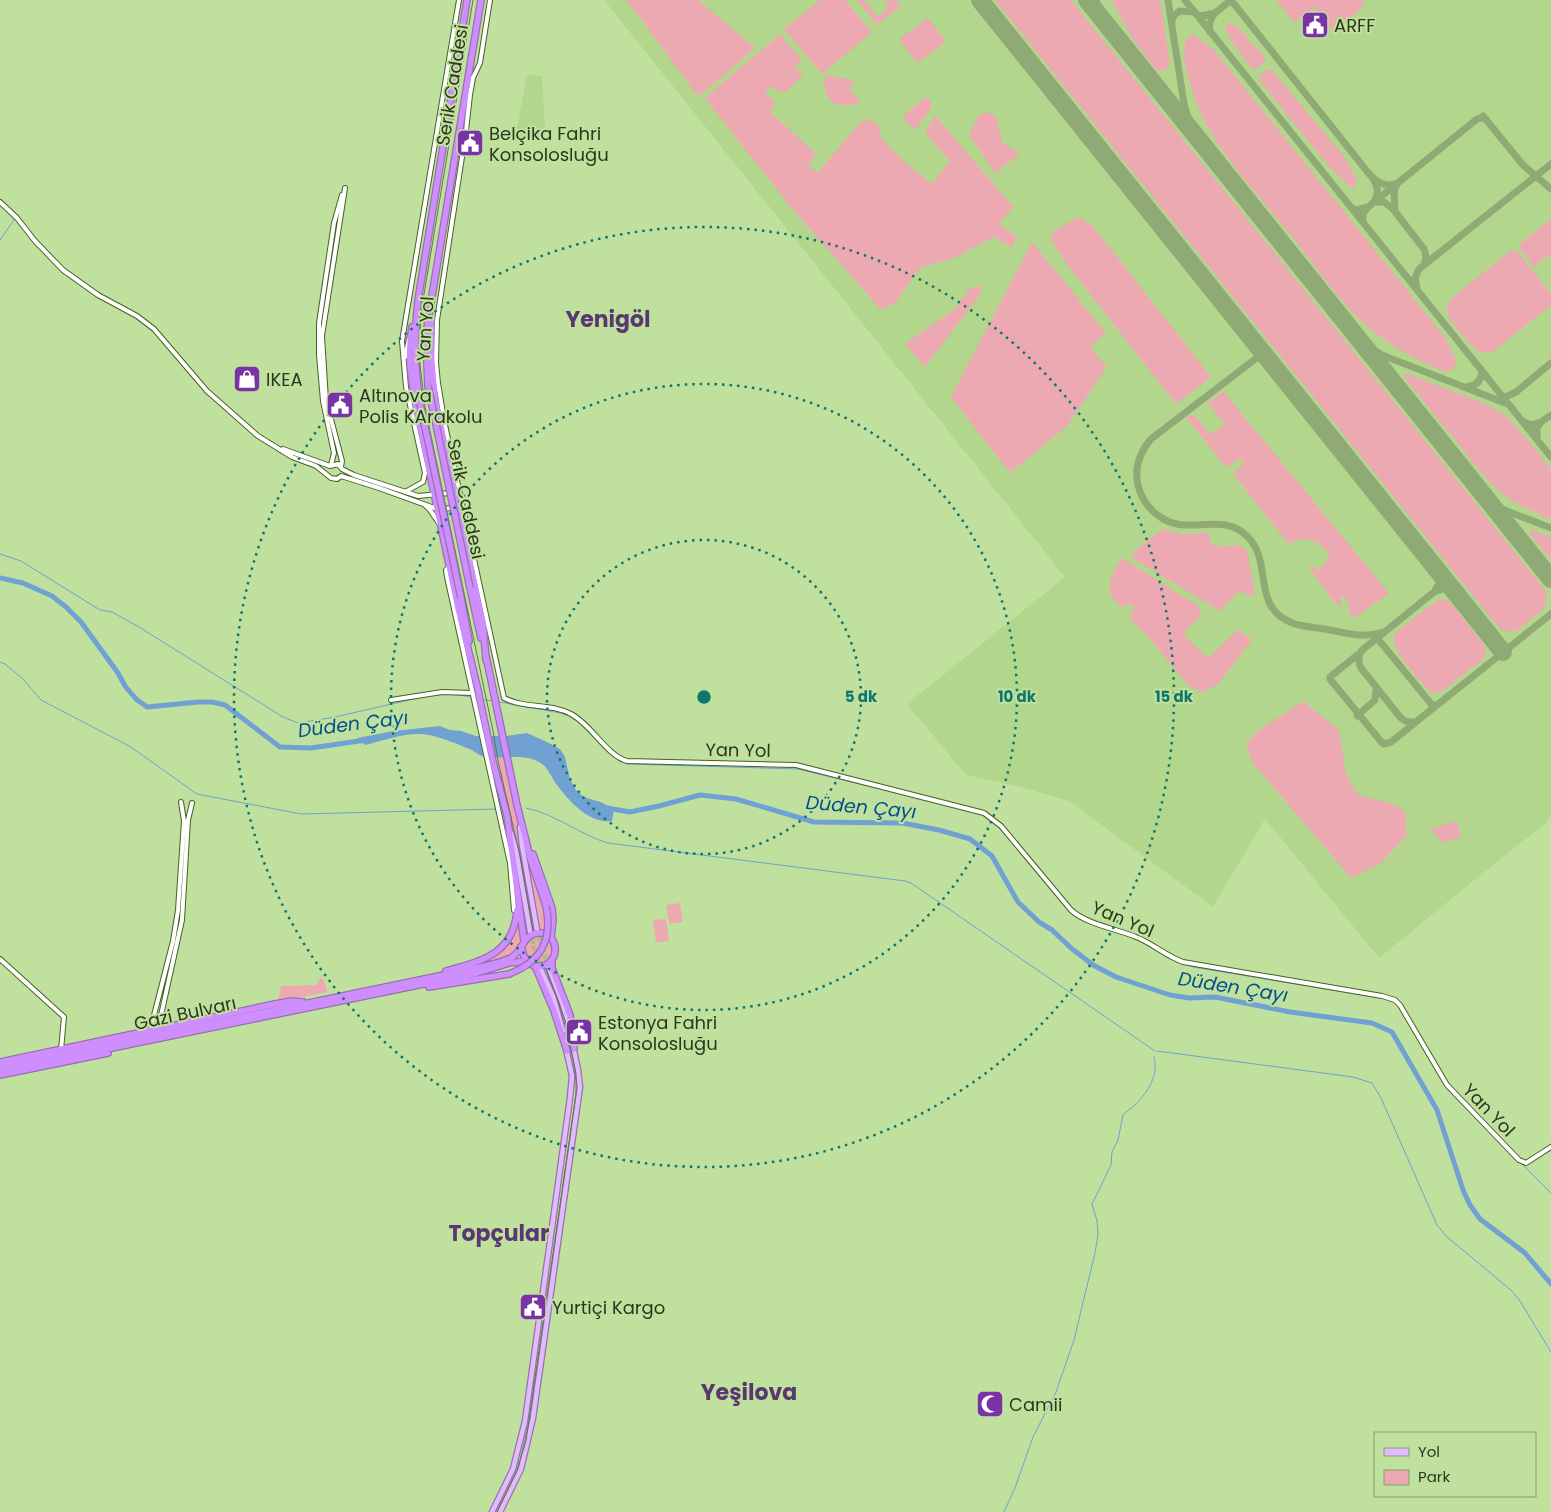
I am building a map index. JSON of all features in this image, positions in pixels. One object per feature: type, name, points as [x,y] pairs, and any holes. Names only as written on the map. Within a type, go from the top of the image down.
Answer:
[{"type":"highway","name":"Serik Caddesi","points":[[467,0],[418,300],[414,346],[416,383],[461,598],[481,704],[483,731],[501,803],[517,900]]},
{"type":"highway","name":"Serik Caddesi","points":[[481,0],[431,302],[426,339],[428,386],[522,823]]},
{"type":"highway","points":[[418,300],[410,335],[410,372],[441,526],[447,568],[470,672],[479,694]]},
{"type":"highway","points":[[431,302],[431,353],[435,399],[457,493],[483,624],[486,660]]},
{"type":"highway","points":[[365,996],[509,974],[528,964],[541,951],[548,930],[549,918],[531,861],[522,823]]},
{"type":"highway","points":[[522,823],[552,908],[551,938]]},
{"type":"highway","points":[[517,900],[524,941],[522,954],[534,966],[554,1011],[567,1051]]},
{"type":"highway","points":[[376,988],[475,963],[496,952],[507,942],[513,932],[517,900]]},
{"type":"highway","points":[[524,941],[532,934],[543,933],[551,938],[555,945],[556,951],[552,959],[546,965],[534,966]]},
{"type":"highway","points":[[376,988],[458,972],[500,961],[512,957],[522,948]]},
{"type":"highway","points":[[552,959],[552,968],[570,1015],[574,1050]]},
{"type":"highway","points":[[365,996],[477,973],[509,963],[527,961]]},
{"type":"highway","name":"Gazi Bulvarı","points":[[0,1067],[376,988]]},
{"type":"highway","name":"Gazi Bulvarı","points":[[0,1071],[365,996]]},
{"type":"highway","points":[[0,1062],[275,1004],[292,1001],[310,1002]]},
{"type":"highway","points":[[0,1075],[276,1018],[289,1012]]},
{"type":"main road","points":[[520,813],[522,845],[537,930]]},
{"type":"main road","points":[[503,815],[516,850],[530,931]]},
{"type":"main road","points":[[500,1512],[521,1469],[533,1418],[579,1095],[580,1078],[574,1050],[562,1002],[548,967]]},
{"type":"main road","points":[[492,1512],[513,1469],[525,1421],[572,1076],[561,1021],[541,970]]},
{"type":"street","name":"Yan Yol","points":[[417,486],[423,482],[425,473],[406,387],[402,341],[460,0]]},
{"type":"street","name":"Yan Yol","points":[[457,493],[438,384],[436,363],[437,320],[470,95],[473,78],[480,63],[490,0]]},
{"type":"street","points":[[328,474],[334,453],[323,401],[319,355],[319,324],[334,223],[344,188],[322,336],[326,400],[342,461],[341,476]]},
{"type":"street","points":[[427,195],[435,191]]},
{"type":"street","points":[[0,202],[17,218],[34,241],[63,270],[98,295],[137,316],[148,325],[220,403],[258,436],[292,456],[316,466],[335,479],[341,476],[437,509],[450,509],[459,504]]},
{"type":"street","points":[[447,202],[454,204]]},
{"type":"street","points":[[426,203],[432,208]]},
{"type":"street","points":[[446,210],[450,211],[453,209]]},
{"type":"street","points":[[403,360],[410,335]]},
{"type":"street","points":[[417,436],[423,444]]},
{"type":"street","points":[[278,448],[330,465],[336,464],[354,475],[405,492],[421,496],[457,493]]},
{"type":"street","points":[[405,492],[417,486],[418,493],[421,496]]},
{"type":"street","points":[[423,503],[441,526]]},
{"type":"street","name":"Yan Yol","points":[[459,504],[478,579],[504,698],[518,703],[572,714],[589,727],[622,760],[631,762],[796,765],[984,813],[1001,826],[1072,910],[1085,919],[1138,937],[1171,957],[1189,964],[1382,996],[1395,1000],[1404,1011],[1445,1084],[1519,1160],[1526,1164],[1551,1147]]},
{"type":"street","points":[[471,570],[478,579]]},
{"type":"street","points":[[479,606],[482,598]]},
{"type":"street","points":[[490,678],[498,673]]},
{"type":"street","points":[[472,679],[474,703],[483,731]]},
{"type":"street","points":[[392,700],[442,692],[472,693]]},
{"type":"street","points":[[150,1031],[173,941],[178,910],[184,821],[181,802]]},
{"type":"street","points":[[158,1029],[182,920],[186,880],[188,820],[192,803]]},
{"type":"street","points":[[503,815],[514,910]]},
{"type":"street","points":[[0,959],[64,1017],[61,1050]]},
{"type":"shaded area","points":[[604,0],[1551,0],[1551,815],[1543,826],[1379,958],[1265,819],[1213,907],[1069,801],[1021,787],[966,775],[907,704],[1065,577]]},
{"type":"shaded area","points":[[527,74],[542,76],[545,127],[538,135],[522,141],[515,139]]},
{"type":"green space","points":[[625,0],[698,0],[755,48],[701,95],[696,94]]},
{"type":"green space","points":[[820,0],[845,0],[872,32],[822,74],[784,29]]},
{"type":"green space","points":[[857,0],[864,0],[878,17],[888,10],[884,5],[889,0],[896,0],[901,6],[877,25]]},
{"type":"green space","points":[[995,0],[1071,0],[1545,590],[1547,597],[1544,609],[1516,631],[1504,631],[1499,628]]},
{"type":"green space","points":[[1111,0],[1160,0],[1170,63],[1167,69],[1159,72],[1155,69],[1131,36]]},
{"type":"green space","points":[[1276,0],[1362,0],[1364,5],[1333,32],[1313,8],[1295,23]]},
{"type":"green space","points":[[928,18],[946,42],[917,63],[899,39]]},
{"type":"green space","points":[[1228,23],[1240,29],[1265,58],[1265,62],[1256,69],[1251,68],[1233,44],[1225,28]]},
{"type":"green space","points":[[780,34],[802,60],[795,67],[803,75],[785,93],[770,87],[765,93],[775,102],[771,113],[816,154],[808,166],[818,172],[861,122],[870,119],[880,127],[881,138],[902,160],[932,184],[950,161],[925,133],[935,115],[1013,207],[999,224],[1017,237],[1012,247],[993,237],[957,257],[920,268],[895,303],[881,310],[789,205],[705,98]]},
{"type":"green space","points":[[1190,35],[1194,35],[1214,50],[1444,336],[1456,359],[1453,369],[1449,371],[1441,370],[1408,355],[1391,344],[1358,318],[1331,288],[1235,166],[1206,124],[1193,93],[1185,65],[1185,42]]},
{"type":"green space","points":[[1266,70],[1272,70],[1346,159],[1356,178],[1353,189],[1331,169],[1259,80],[1260,75]]},
{"type":"green space","points":[[829,74],[852,80],[854,85],[849,90],[860,101],[857,105],[838,105],[831,100],[825,90],[824,82],[824,79]]},
{"type":"green space","points":[[924,98],[931,102],[931,108],[915,130],[902,117]]},
{"type":"green space","points":[[988,112],[997,117],[1002,142],[1020,154],[995,173],[969,135],[978,116]]},
{"type":"green space","points":[[1078,217],[1092,225],[1211,377],[1176,404],[1066,263],[1050,238],[1053,232]]},
{"type":"green space","points":[[1551,219],[1551,255],[1538,263],[1535,268],[1520,249],[1520,244]]},
{"type":"green space","points":[[1032,242],[1106,333],[1090,347],[1107,367],[1067,426],[1010,473],[951,397]]},
{"type":"green space","points":[[1510,251],[1518,252],[1551,294],[1551,305],[1494,351],[1488,353],[1479,352],[1466,340],[1449,316],[1447,312],[1449,302]]},
{"type":"green space","points":[[981,286],[982,292],[925,367],[905,344],[956,308],[970,288]]},
{"type":"green space","points":[[1405,373],[1481,402],[1505,415],[1516,426],[1551,469],[1551,520],[1512,501],[1485,477],[1404,377]]},
{"type":"green space","points":[[1223,391],[1388,592],[1387,595],[1354,618],[1350,613],[1347,599],[1344,596],[1340,598],[1342,604],[1340,606],[1334,602],[1309,568],[1313,566],[1317,570],[1324,565],[1330,555],[1326,550],[1312,540],[1306,539],[1289,544],[1234,475],[1235,471],[1244,464],[1240,458],[1229,466],[1225,466],[1186,417],[1188,415],[1195,416],[1210,434],[1225,425],[1208,403]]},
{"type":"green space","points":[[1163,529],[1181,534],[1205,533],[1210,536],[1210,542],[1216,547],[1239,545],[1247,550],[1255,593],[1250,596],[1239,591],[1220,611],[1134,559],[1132,555],[1139,547]]},
{"type":"green space","points":[[1532,530],[1551,537],[1551,560],[1531,535],[1530,531]]},
{"type":"green space","points":[[1122,558],[1200,607],[1201,615],[1187,629],[1184,635],[1208,658],[1238,630],[1252,640],[1217,685],[1202,692],[1189,686],[1144,632],[1130,620],[1134,607],[1131,604],[1122,607],[1112,597],[1110,591],[1111,577]]},
{"type":"green space","points":[[1439,599],[1449,601],[1485,646],[1486,654],[1482,660],[1441,692],[1431,693],[1406,664],[1396,647],[1394,639],[1395,633]]},
{"type":"green space","points":[[1303,701],[1339,730],[1346,774],[1358,795],[1393,804],[1405,811],[1407,835],[1381,863],[1351,878],[1253,763],[1246,746],[1255,733]]},
{"type":"green space","points":[[497,757],[504,757],[547,919],[546,931],[533,931],[525,936],[508,812]]},
{"type":"green space","points":[[1457,821],[1461,837],[1443,843],[1430,829]]},
{"type":"green space","points":[[680,903],[683,922],[669,924],[666,905]]},
{"type":"green space","points":[[519,917],[520,939],[515,951],[503,958],[482,964],[506,945]]},
{"type":"green space","points":[[666,919],[669,941],[656,943],[653,920]]},
{"type":"green space","points":[[539,935],[549,940],[554,950],[549,960],[539,965],[529,960],[524,950],[529,940]]},
{"type":"green space","points":[[320,978],[323,979],[328,992],[278,1002],[281,986],[317,985]]},
{"type":"water","points":[[440,726],[476,736],[507,736],[527,733],[560,749],[565,757],[570,779],[576,790],[584,797],[603,803],[614,810],[612,821],[596,819],[581,811],[562,792],[549,771],[535,760],[520,757],[497,758],[482,756],[472,750],[440,738],[421,734],[407,735],[365,745],[357,738],[394,731]]},
{"type":"waterway","points":[[0,240],[14,220]]},
{"type":"waterway","points":[[0,554],[21,561],[100,610],[112,612],[139,627],[283,717],[298,723],[335,717],[418,698]]},
{"type":"waterway","name":"Düden Çayı","points":[[0,578],[23,583],[52,596],[66,607],[81,622],[118,673],[125,686],[136,699],[147,707],[198,702],[212,702],[225,705],[280,747],[311,748],[366,740]]},
{"type":"waterway","points":[[0,662],[23,679],[41,700],[131,747],[197,794],[301,814],[497,809]]},
{"type":"waterway","points":[[452,694],[477,698]]},
{"type":"waterway","points":[[481,699],[492,701]]},
{"type":"waterway","points":[[499,702],[566,714]]},
{"type":"waterway","points":[[580,723],[593,736]]},
{"type":"waterway","points":[[612,754],[619,761],[628,764],[798,769],[889,791]]},
{"type":"waterway","name":"Düden Çayı","points":[[607,808],[630,812],[700,795],[736,799],[814,822],[902,823],[939,830],[970,839],[992,856],[1018,902],[1039,922],[1052,930],[1093,965],[1116,977],[1170,995],[1189,998],[1215,997],[1290,1012],[1372,1023],[1392,1032],[1437,1110],[1463,1190],[1470,1205],[1480,1219],[1525,1253],[1551,1284]]},
{"type":"waterway","points":[[526,808],[548,815],[608,843],[911,883],[1155,1051]]},
{"type":"waterway","points":[[998,826],[1069,911],[1084,921]]},
{"type":"waterway","points":[[1137,939],[1168,958],[1193,967],[1386,999]]},
{"type":"waterway","points":[[1413,1031],[1447,1089],[1492,1135]]},
{"type":"waterway","points":[[1157,1051],[1353,1077],[1372,1083],[1381,1098],[1437,1225],[1446,1236],[1512,1291],[1551,1352]]},
{"type":"waterway","points":[[1004,1512],[1015,1488],[1033,1437],[1056,1392],[1074,1340],[1098,1235],[1097,1221],[1092,1204],[1111,1165],[1112,1152],[1118,1140],[1123,1115],[1140,1100],[1154,1077],[1154,1057]]},
{"type":"waterway","points":[[1520,1162],[1551,1193]]},
{"type":"taxiway","points":[[1096,0],[1098,14]]},
{"type":"taxiway","points":[[1168,0],[1184,104],[1192,131]]},
{"type":"taxiway","points":[[1185,0],[1551,457]]},
{"type":"taxiway","points":[[1215,13],[1231,0],[1370,175],[1383,184],[1398,183]]},
{"type":"taxiway","points":[[1172,21],[1174,15],[1180,11],[1194,12]]},
{"type":"taxiway","points":[[1196,14],[1201,16],[1215,13],[1210,22],[1210,32]]},
{"type":"taxiway","points":[[1483,116],[1523,165],[1551,189]]},
{"type":"taxiway","points":[[1368,207],[1477,119],[1486,119]]},
{"type":"taxiway","points":[[1417,289],[1415,278],[1419,269],[1551,164]]},
{"type":"taxiway","points":[[1373,179],[1377,190],[1374,202]]},
{"type":"taxiway","points":[[1395,210],[1394,191],[1397,184]]},
{"type":"taxiway","points":[[1374,202],[1384,202],[1393,209],[1424,249],[1426,257],[1424,265]]},
{"type":"taxiway","points":[[1352,208],[1357,210],[1368,207],[1363,214],[1363,222]]},
{"type":"taxiway","points":[[1362,343],[1382,355],[1505,403]]},
{"type":"taxiway","points":[[1263,353],[1151,439],[1144,449],[1137,466],[1138,485],[1144,501],[1155,513],[1170,522],[1186,525],[1218,524],[1240,530],[1255,547],[1260,558],[1266,595],[1271,606],[1279,615],[1292,623],[1355,635],[1384,632]]},
{"type":"taxiway","points":[[1501,399],[1516,392],[1551,363]]},
{"type":"taxiway","points":[[1467,387],[1473,386],[1478,382],[1482,372]]},
{"type":"taxiway","points":[[1541,422],[1551,415]]},
{"type":"taxiway","points":[[1524,422],[1532,425],[1541,422],[1537,428],[1537,439]]},
{"type":"taxiway","points":[[1490,502],[1499,508],[1551,528]]},
{"type":"taxiway","points":[[1436,568],[1440,582],[1434,592],[1361,651],[1359,657],[1361,668],[1400,717],[1406,721],[1417,721],[1551,614]]},
{"type":"taxiway","points":[[1436,591],[1447,588],[1453,589]]},
{"type":"taxiway","points":[[1379,637],[1378,639],[1432,705],[1436,705]]},
{"type":"taxiway","points":[[1361,652],[1330,677],[1330,679],[1383,744],[1391,742],[1416,722]]},
{"type":"taxiway","points":[[1357,716],[1375,700],[1376,689]]},
{"type":"runway","points":[[980,0],[1503,652]]},
{"type":"runway","points":[[1087,0],[1551,579]]},
{"type":"tunnel","points":[[537,930],[548,966]]},
{"type":"tunnel","points":[[531,933],[533,946],[541,968]]},
{"type":"tram line","points":[[473,0],[421,312],[419,356],[425,407],[498,761],[520,856],[533,931]]},
{"type":"tram line","points":[[497,1512],[516,1473],[526,1441],[576,1094],[576,1074],[565,1020],[546,968]]},
{"type":"place","name":"ARFF","points":[[1315,25]]},
{"type":"place","name":"Belçika Fahri Konsolosluğu","points":[[470,143]]},
{"type":"place","name":"IKEA","points":[[247,379]]},
{"type":"place","name":"Altınova Polis KArakolu","points":[[340,405]]},
{"type":"place","name":"Estonya Fahri Konsolosluğu","points":[[579,1032]]},
{"type":"place","name":"Yurtiçi Kargo","points":[[533,1307]]},
{"type":"place","name":"Camii","points":[[990,1404]]},
{"type":"district","name":"Yenigöl","points":[[608,319]]},
{"type":"district","name":"Topçular","points":[[499,1233]]},
{"type":"district","name":"Yeşilova","points":[[749,1392]]}]
